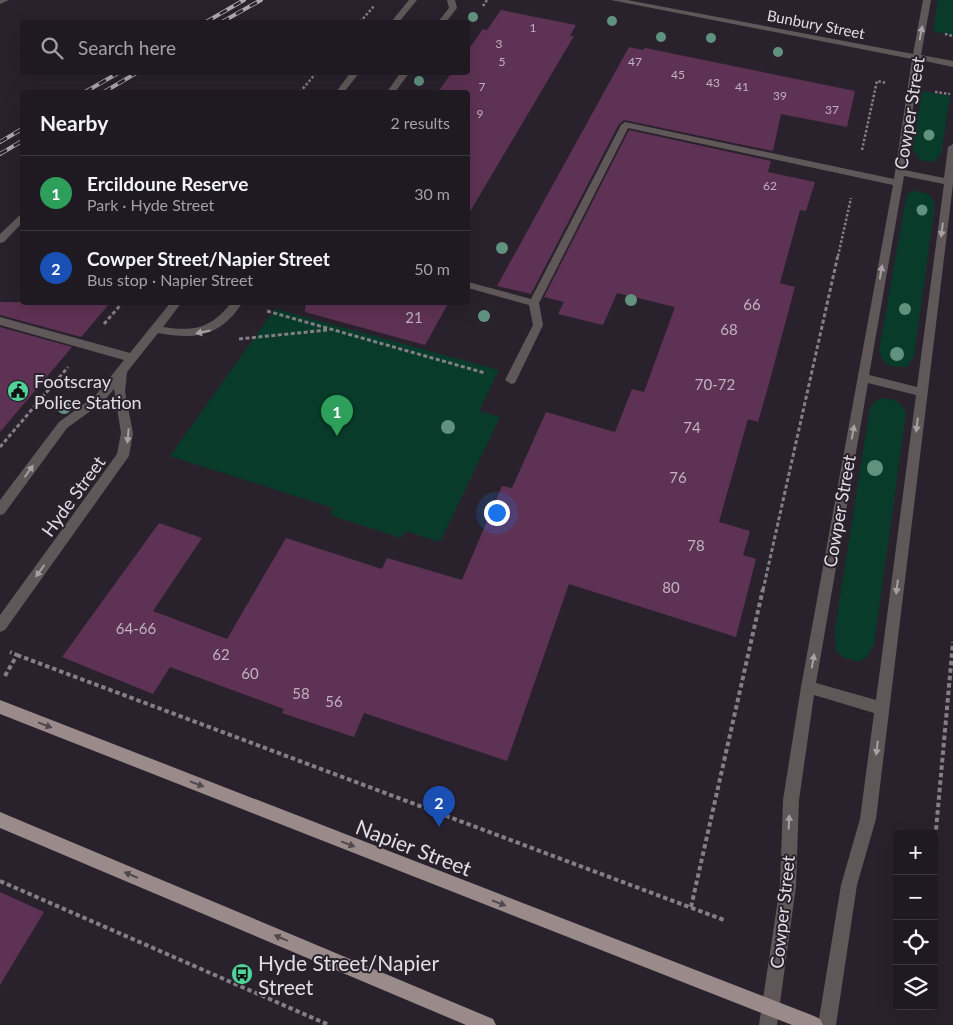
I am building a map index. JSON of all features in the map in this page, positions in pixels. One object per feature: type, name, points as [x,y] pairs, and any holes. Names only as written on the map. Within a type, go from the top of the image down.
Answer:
[{"type":"main road","name":"Napier Street","points":[[0,708],[770,1017],[814,1025]]},
{"type":"main road","points":[[0,820],[487,1025]]},
{"type":"street","points":[[0,2],[5,0]]},
{"type":"street","points":[[397,20],[412,0]]},
{"type":"street","points":[[444,20],[453,8],[451,0]]},
{"type":"street","name":"Bunbury Street","points":[[615,0],[953,64]]},
{"type":"street","name":"Cowper Street","points":[[770,1017],[788,886],[790,800],[928,0]]},
{"type":"street","points":[[342,90],[354,75]]},
{"type":"street","points":[[392,90],[404,75]]},
{"type":"street","points":[[511,380],[538,325],[534,303],[625,125],[856,174],[948,182]]},
{"type":"street","points":[[827,1025],[849,885],[868,819],[953,146]]},
{"type":"street","points":[[0,240],[20,220]]},
{"type":"street","points":[[470,286],[534,303]]},
{"type":"street","points":[[0,510],[64,425],[77,413],[96,402],[122,372],[174,305]]},
{"type":"street","points":[[156,329],[196,334],[210,331],[220,324],[236,305]]},
{"type":"street","points":[[0,321],[133,358]]},
{"type":"street","name":"Hyde Street","points":[[0,626],[123,456],[128,428],[120,397],[122,372]]},
{"type":"street","points":[[862,377],[921,392]]},
{"type":"street","points":[[808,687],[881,708]]},
{"type":"path","points":[[483,6],[487,0]]},
{"type":"path","points":[[362,20],[375,6]]},
{"type":"path","points":[[302,90],[314,75]]},
{"type":"path","points":[[691,907],[878,81],[892,84]]},
{"type":"path","points":[[0,447],[120,305]]},
{"type":"path","points":[[267,311],[511,380]]},
{"type":"path","points":[[210,331],[246,340],[330,329]]},
{"type":"path","points":[[936,830],[953,642]]},
{"type":"path","points":[[2,649],[724,920]]},
{"type":"path","points":[[5,676],[18,655]]},
{"type":"path","points":[[0,881],[329,1025]]},
{"type":"green space","points":[[938,0],[953,0],[953,35],[933,31]]},
{"type":"green space","points":[[922,91],[950,96],[941,154],[934,162],[920,160],[913,149]]},
{"type":"green space","points":[[915,191],[929,194],[935,204],[914,356],[907,367],[890,366],[883,360],[879,351],[906,198],[909,193]]},
{"type":"green space","points":[[275,309],[499,370],[479,411],[500,417],[440,542],[405,531],[401,538],[330,515],[333,508],[170,456]]},
{"type":"green space","points":[[882,398],[897,402],[906,413],[874,645],[867,657],[859,662],[843,657],[836,651],[835,629],[870,408],[876,401]]},
{"type":"building","points":[[501,10],[576,25],[570,36],[574,36],[470,212],[470,90],[439,90],[450,75],[470,75],[470,47],[483,29],[487,30]]},
{"type":"building","points":[[629,47],[643,50],[645,48],[855,91],[847,127],[781,114],[773,151],[624,120],[619,124],[531,294],[497,286]]},
{"type":"building","points":[[629,130],[771,161],[768,172],[815,182],[806,211],[800,210],[780,283],[795,287],[768,387],[758,422],[748,419],[719,522],[750,531],[743,555],[756,559],[736,637],[569,584],[507,761],[364,713],[354,737],[282,713],[284,709],[170,667],[153,694],[62,657],[159,523],[202,538],[153,611],[227,639],[286,538],[382,569],[387,558],[462,580],[502,486],[512,488],[546,412],[615,432],[632,389],[644,392],[675,307],[617,293],[603,325],[558,314],[564,302],[544,297]]},
{"type":"building","points":[[0,302],[20,302],[20,305],[108,305],[81,337],[0,315]]},
{"type":"building","points":[[306,305],[447,305],[425,345],[305,312]]},
{"type":"building","name":"Footscray Police Station","points":[[0,327],[72,347],[0,432]]},
{"type":"building","points":[[0,892],[44,912],[0,985]]},
{"type":"railway","points":[[209,20],[244,0]]},
{"type":"railway","points":[[226,20],[261,0]]},
{"type":"railway","points":[[88,90],[115,75]]},
{"type":"railway","points":[[107,90],[133,75]]},
{"type":"railway","points":[[0,142],[20,130]]},
{"type":"railway","points":[[0,154],[20,142]]},
{"type":"place","name":"Footscray Police Station","points":[[18,391]]},
{"type":"place","name":"Ercildoune Reserve","points":[[337,436]]},
{"type":"place","name":"Cowper Street/Napier Street","points":[[439,827]]},
{"type":"place","name":"Hyde Street/Napier Street","points":[[242,974]]}]
